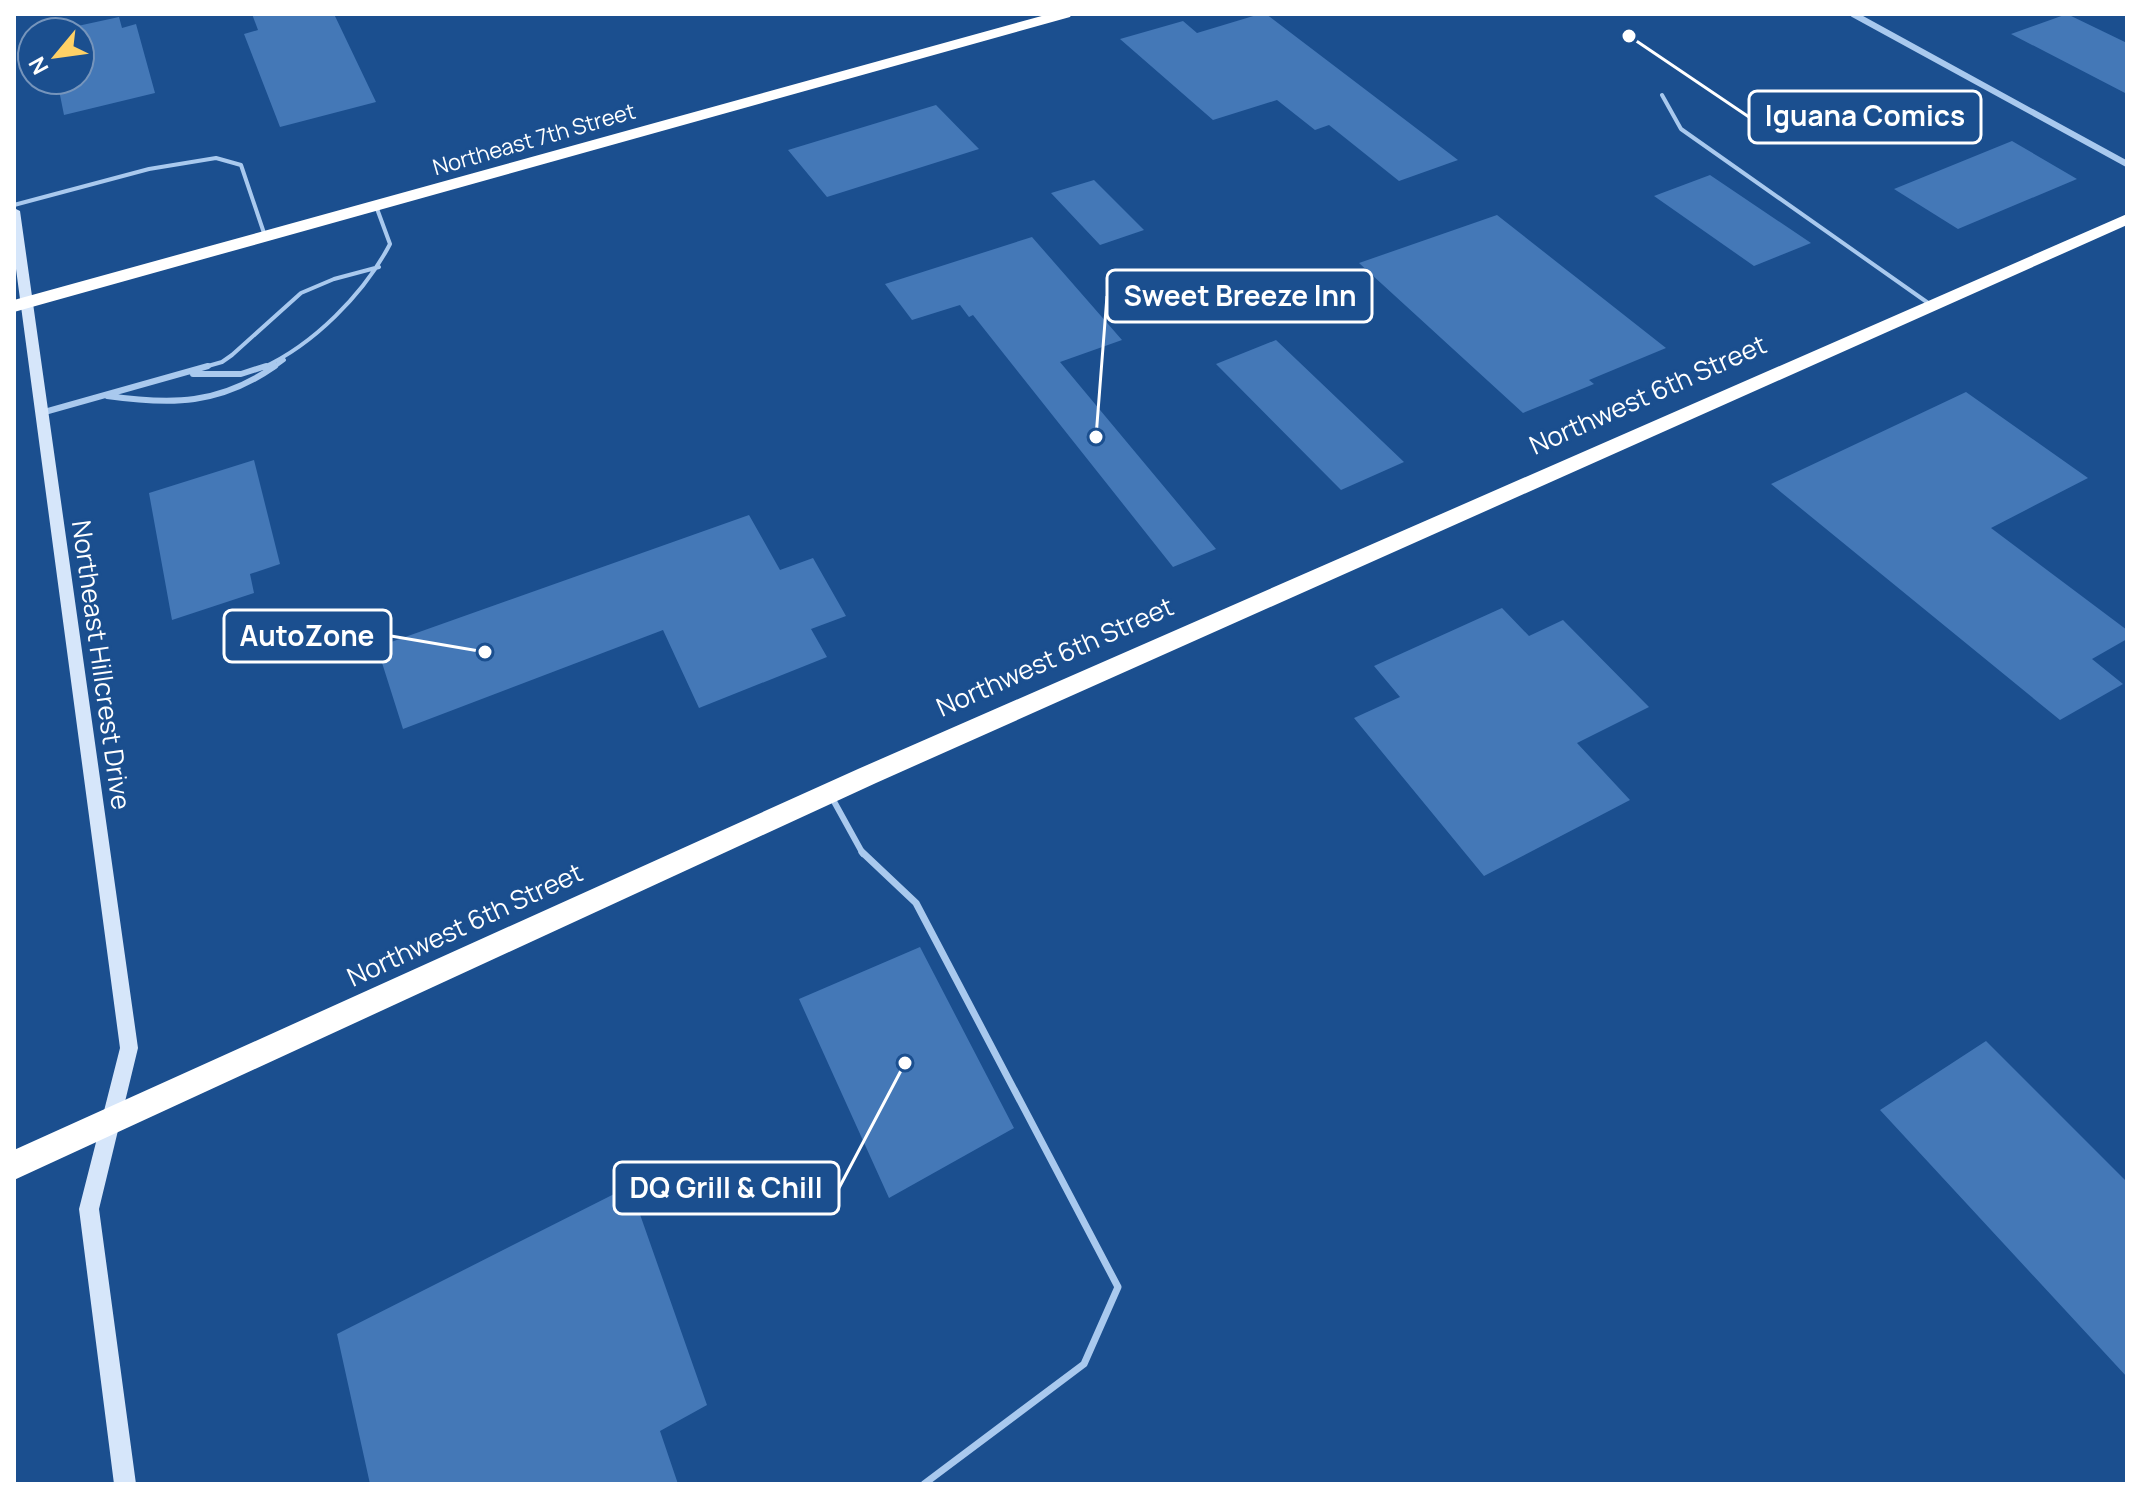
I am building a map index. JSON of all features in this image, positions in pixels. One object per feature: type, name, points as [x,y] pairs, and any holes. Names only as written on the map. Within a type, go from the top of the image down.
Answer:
[{"type":"highway","name":"Northeast 7th Street","points":[[20,304],[1065,14]]},
{"type":"highway","name":"Northwest 6th Street","points":[[14,1165],[830,793],[2127,219]]},
{"type":"street","points":[[1853,14],[2127,164]]},
{"type":"street","name":"Northeast Hillcrest Drive","points":[[14,208],[20,304],[41,413],[129,1048],[89,1209],[125,1484]]},
{"type":"lane","points":[[1662,95],[1681,129],[1931,305]]},
{"type":"lane","points":[[14,208],[149,169],[216,158],[241,165],[265,236]]},
{"type":"lane","points":[[103,396],[150,403],[198,402],[222,397],[259,380],[320,331],[379,267],[390,244],[375,206]]},
{"type":"lane","points":[[41,413],[222,362],[248,346],[294,298],[331,280],[379,267]]},
{"type":"lane","points":[[189,373],[214,377],[244,374],[289,357]]},
{"type":"lane","points":[[830,793],[863,854],[916,903],[1118,1287],[1084,1364],[924,1484]]},
{"type":"building","points":[[252,14],[334,14],[376,102],[280,127],[244,34],[258,30]]},
{"type":"building","points":[[1266,14],[1458,160],[1399,181],[1329,125],[1315,130],[1277,100],[1213,120],[1120,39],[1183,21],[1197,33]]},
{"type":"building","points":[[2067,14],[2127,43],[2127,94],[2011,34]]},
{"type":"building","points":[[119,17],[122,28],[136,24],[155,93],[64,115],[60,96],[96,96],[96,22]]},
{"type":"building","points":[[936,105],[979,149],[827,197],[788,150]]},
{"type":"building","points":[[2012,141],[2077,179],[1958,229],[1894,189]]},
{"type":"building","points":[[1710,175],[1811,243],[1754,266],[1654,196]]},
{"type":"building","points":[[1094,180],[1144,230],[1100,245],[1051,193]]},
{"type":"building","points":[[1497,215],[1666,348],[1589,380],[1594,384],[1523,413],[1359,263]]},
{"type":"building","points":[[1032,237],[1122,340],[1060,362],[1216,549],[1173,567],[973,315],[969,317],[960,305],[912,320],[885,284]]},
{"type":"building","points":[[1276,340],[1404,462],[1341,490],[1216,364]]},
{"type":"building","points":[[1966,392],[2088,478],[1991,528],[2127,630],[2127,639],[2092,659],[2123,684],[2060,720],[1771,484]]},
{"type":"building","points":[[254,460],[280,564],[250,574],[254,593],[172,620],[149,493]]},
{"type":"building","points":[[749,515],[780,570],[813,558],[846,616],[811,629],[827,657],[699,708],[663,630],[403,729],[377,647]]},
{"type":"building","points":[[1502,608],[1529,636],[1563,620],[1649,707],[1577,743],[1630,800],[1484,876],[1354,718],[1400,697],[1374,666]]},
{"type":"building","points":[[920,947],[1014,1128],[889,1198],[799,999]]},
{"type":"building","points":[[1986,1041],[2127,1182],[2127,1377],[1880,1110]]},
{"type":"building","points":[[630,1186],[707,1405],[660,1431],[678,1484],[370,1484],[337,1334]]},
{"type":"place","name":"Iguana Comics","points":[[1629,36]]},
{"type":"place","name":"Sweet Breeze Inn","points":[[1096,437]]},
{"type":"place","name":"AutoZone","points":[[485,652]]},
{"type":"place","name":"DQ Grill & Chill","points":[[905,1063]]}]
